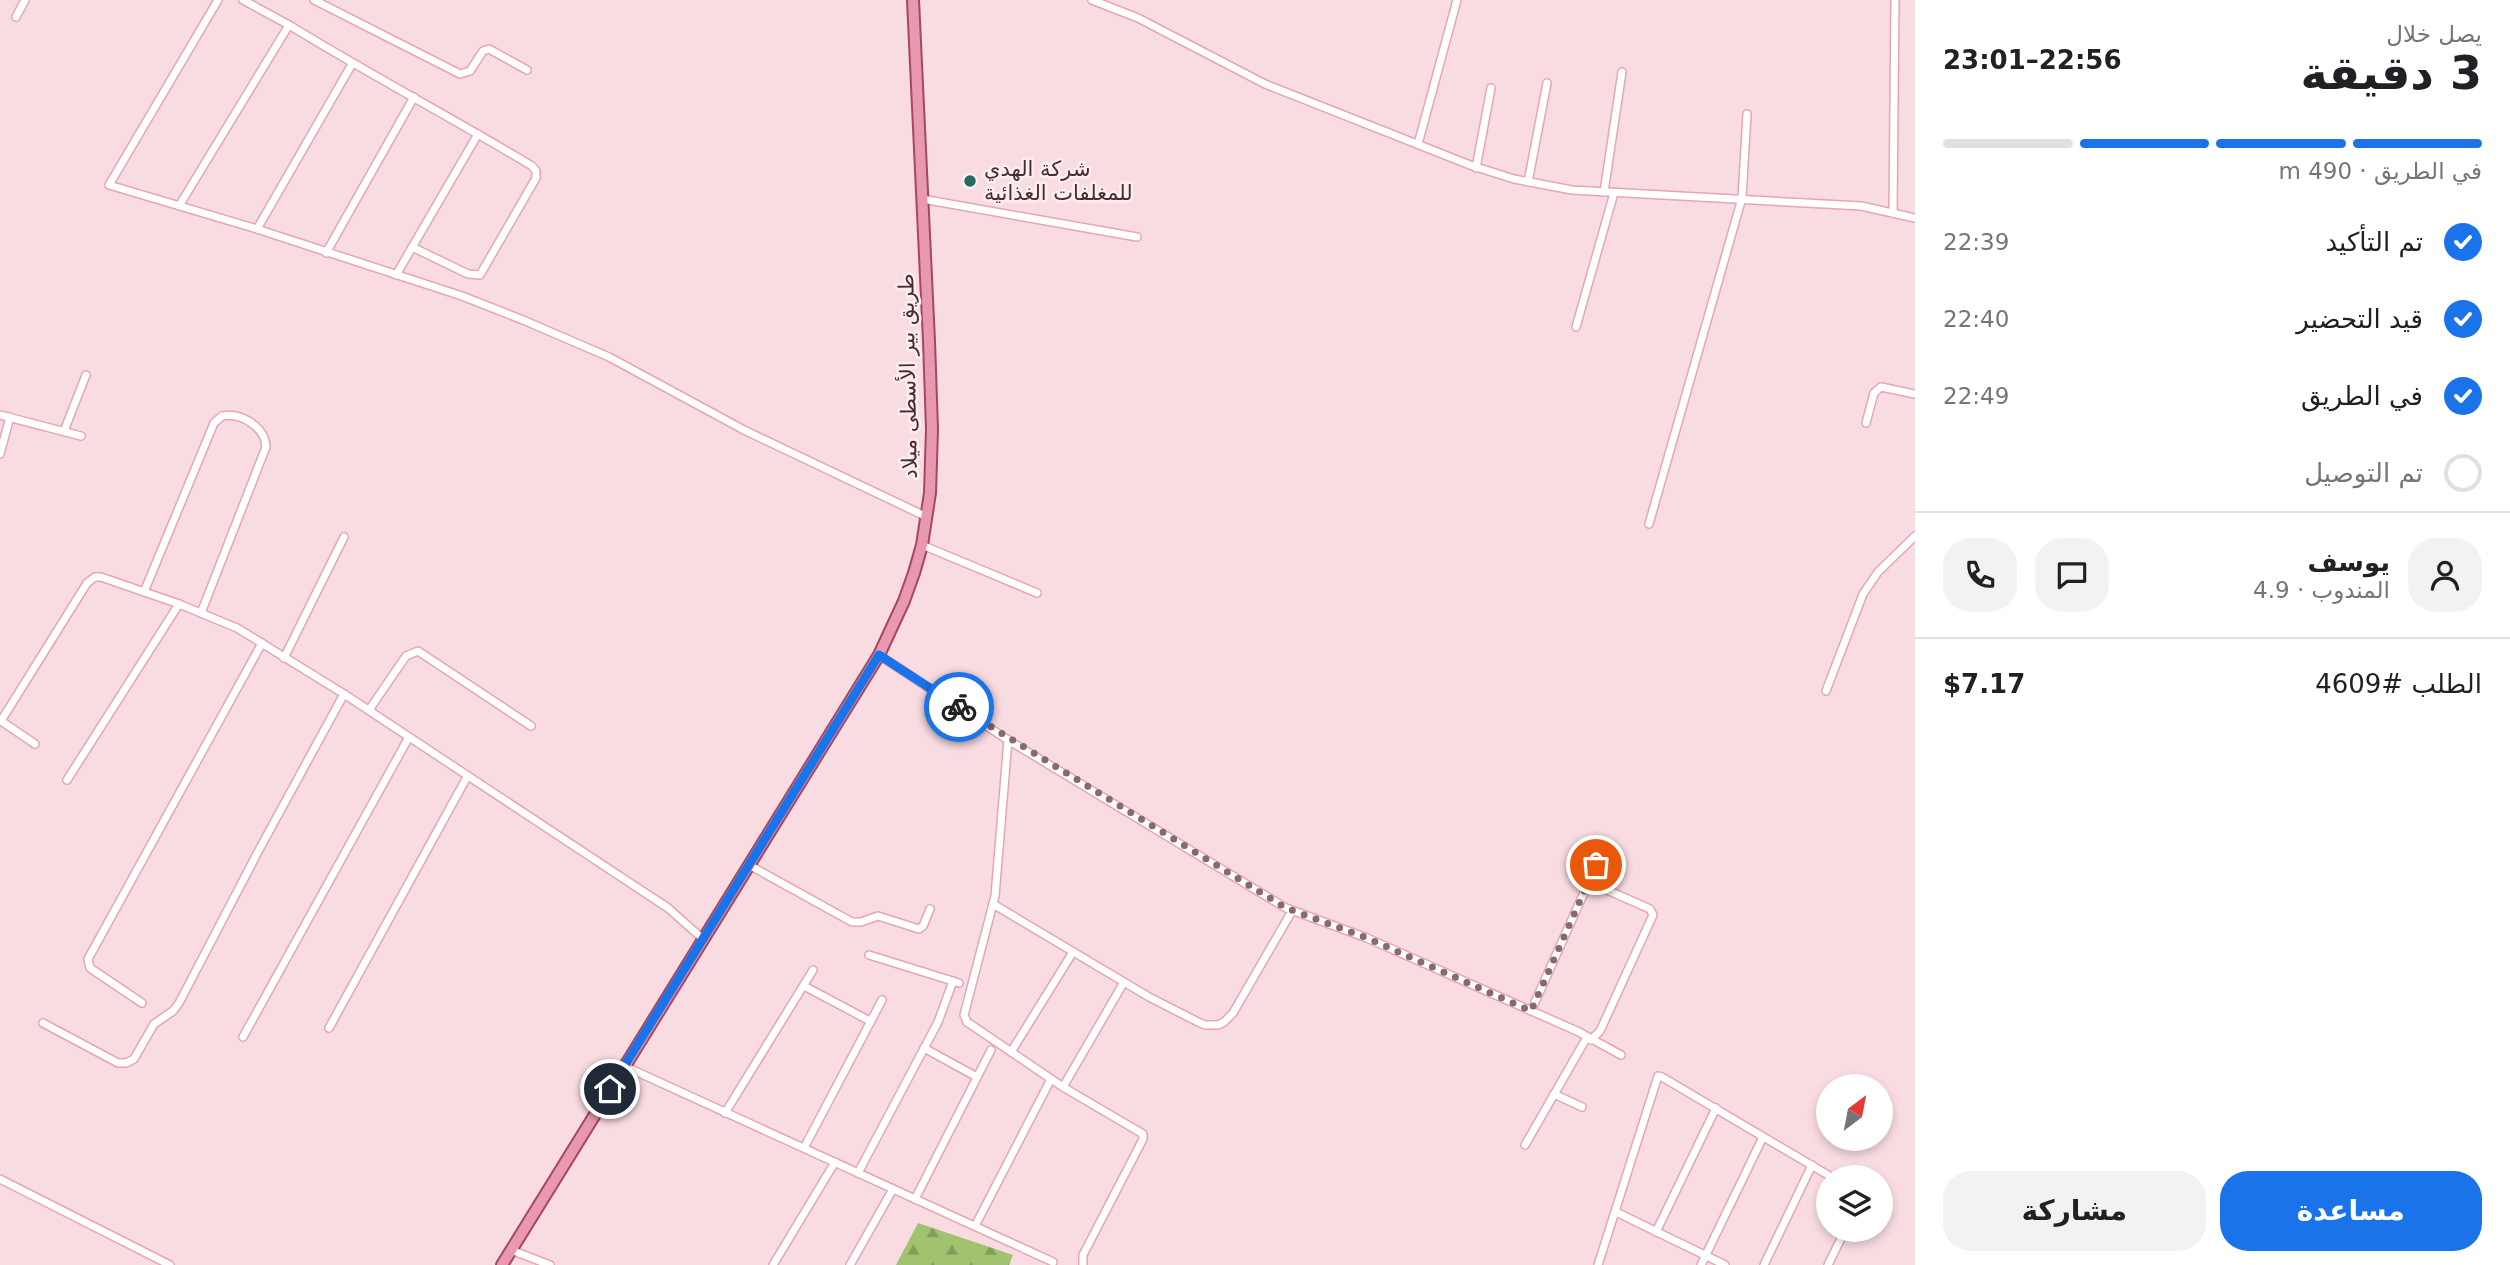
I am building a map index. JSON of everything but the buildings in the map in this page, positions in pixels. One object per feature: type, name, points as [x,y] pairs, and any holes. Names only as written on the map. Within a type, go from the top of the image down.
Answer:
[{"type":"main road","name":"طريق بير الأسطى ميلاد","points":[[502,1265],[879,655],[904,601],[922,545],[927,517],[932,429],[913,0]]},
{"type":"street","points":[[16,17],[25,0]]},
{"type":"street","points":[[218,0],[109,185],[257,229],[462,296],[580,344],[744,430],[927,517]]},
{"type":"street","points":[[243,0],[532,166],[537,174],[480,275],[468,274],[412,247]]},
{"type":"street","points":[[314,0],[460,74],[470,71],[483,51],[489,49],[527,70]]},
{"type":"street","points":[[1092,0],[1138,18],[1265,84],[1476,168],[1528,182],[1614,193],[1861,206],[1915,218]]},
{"type":"street","points":[[1418,144],[1457,0]]},
{"type":"street","points":[[1893,212],[1895,0]]},
{"type":"street","points":[[179,206],[289,25]]},
{"type":"street","points":[[257,229],[352,64]]},
{"type":"street","points":[[1604,192],[1622,72]]},
{"type":"street","points":[[1528,182],[1547,83]]},
{"type":"street","points":[[1476,168],[1491,88]]},
{"type":"street","points":[[326,253],[414,97]]},
{"type":"street","points":[[1649,524],[1742,198],[1747,114]]},
{"type":"street","points":[[396,275],[478,134]]},
{"type":"street","points":[[1576,327],[1614,193]]},
{"type":"street","points":[[922,199],[1137,237]]},
{"type":"street","points":[[64,431],[86,375]]},
{"type":"street","points":[[1866,424],[1874,393],[1881,387],[1915,394]]},
{"type":"street","points":[[0,415],[81,436]]},
{"type":"street","points":[[144,592],[214,423],[222,416],[235,416],[259,430],[265,439],[266,447],[201,612]]},
{"type":"street","points":[[0,454],[10,417]]},
{"type":"street","points":[[1826,691],[1863,594],[1878,572],[1915,536]]},
{"type":"street","points":[[284,658],[344,537]]},
{"type":"street","points":[[922,545],[1037,593]]},
{"type":"street","points":[[35,744],[0,721],[87,583],[95,577],[101,577],[201,612],[262,642],[668,908],[703,939]]},
{"type":"street","points":[[67,780],[178,604]]},
{"type":"street","points":[[142,1003],[90,968],[88,959],[262,642]]},
{"type":"street","points":[[369,710],[406,656],[418,651],[531,726]]},
{"type":"street","points":[[879,655],[1009,740],[1292,911],[1367,938],[1531,1011],[1621,1055]]},
{"type":"street","points":[[43,1023],[118,1063],[134,1059],[155,1024],[179,1003],[344,694]]},
{"type":"street","points":[[243,1037],[409,737]]},
{"type":"street","points":[[1009,740],[993,904],[964,1015],[967,1022],[1051,1079],[1141,1131],[1144,1136],[1083,1255],[1083,1265]]},
{"type":"street","points":[[329,1028],[467,777]]},
{"type":"street","points":[[1531,1011],[1604,848]]},
{"type":"street","points":[[749,864],[852,922],[862,922],[878,916],[919,929],[930,909]]},
{"type":"street","points":[[1525,1145],[1589,1038],[1600,1031],[1653,915],[1650,909],[1588,882]]},
{"type":"street","points":[[993,904],[1124,982],[1211,1026],[1224,1022],[1233,1013],[1292,911]]},
{"type":"street","points":[[1011,1052],[1073,952]]},
{"type":"street","points":[[858,1173],[956,982],[869,955]]},
{"type":"street","points":[[725,1113],[813,970]]},
{"type":"street","points":[[1063,1087],[1124,982]]},
{"type":"street","points":[[804,986],[870,1021]]},
{"type":"street","points":[[804,1148],[882,1000]]},
{"type":"street","points":[[924,1048],[978,1077]]},
{"type":"street","points":[[915,1199],[991,1050]]},
{"type":"street","points":[[624,1066],[1053,1262]]},
{"type":"street","points":[[1598,1265],[1656,1077],[1662,1077],[1816,1168]]},
{"type":"street","points":[[975,1226],[1051,1079]]},
{"type":"street","points":[[1554,1094],[1582,1107]]},
{"type":"street","points":[[1656,1232],[1716,1108]]},
{"type":"street","points":[[1701,1265],[1763,1137]]},
{"type":"street","points":[[773,1265],[835,1162]]},
{"type":"street","points":[[1764,1265],[1812,1166]]},
{"type":"street","points":[[1,1179],[170,1265]]},
{"type":"street","points":[[850,1265],[893,1189]]},
{"type":"street","points":[[1616,1212],[1725,1265]]},
{"type":"street","points":[[1828,1265],[1839,1242]]},
{"type":"street","points":[[511,1250],[550,1265]]},
{"type":"green space","points":[[918,1223],[1013,1255],[1009,1265],[896,1265]]},
{"type":"way so far","points":[[959,707],[1286,908],[1367,938],[1531,1011],[1596,865]]},
{"type":"place","name":"شركة الهدي للمغلفات الغذائية","points":[[970,181]]},
{"type":"route","points":[[610,1089],[879,655],[959,707]]}]
